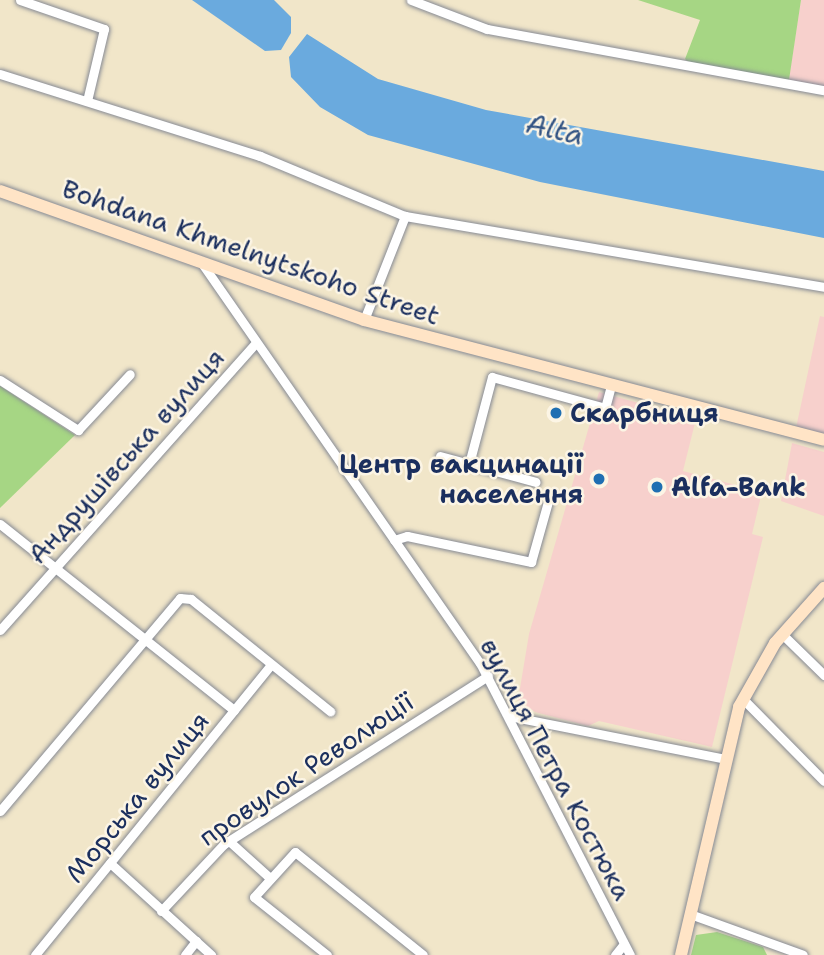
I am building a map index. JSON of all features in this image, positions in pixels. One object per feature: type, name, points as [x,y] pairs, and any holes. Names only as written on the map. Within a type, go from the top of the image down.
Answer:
[{"type":"main road","name":"Bohdana Khmelnytskoho Street","points":[[0,191],[364,320],[824,440]]},
{"type":"main road","points":[[681,955],[726,758],[743,699],[782,634],[824,588]]},
{"type":"street","points":[[20,0],[104,29],[87,101]]},
{"type":"street","points":[[411,0],[487,29],[824,90]]},
{"type":"street","points":[[0,74],[260,156],[405,216],[824,287]]},
{"type":"street","points":[[364,320],[405,216]]},
{"type":"street","name":"вулиця Петра Костюка","points":[[200,262],[488,676],[630,955]]},
{"type":"street","name":"Андрушівська вулиця","points":[[0,630],[256,343]]},
{"type":"street","points":[[0,380],[78,429],[131,374]]},
{"type":"street","points":[[470,460],[492,377],[605,408],[611,386]]},
{"type":"street","points":[[440,456],[470,460],[536,482]]},
{"type":"street","points":[[394,540],[407,537],[531,562],[549,498]]},
{"type":"street","points":[[0,524],[234,710]]},
{"type":"street","points":[[0,811],[141,638],[180,597],[191,599],[330,711]]},
{"type":"street","points":[[782,634],[824,675]]},
{"type":"street","name":"Морська вулиця","points":[[35,955],[271,665]]},
{"type":"street","name":"провулок Революції","points":[[161,911],[229,841],[488,676]]},
{"type":"street","points":[[743,699],[824,781]]},
{"type":"street","points":[[509,716],[726,758]]},
{"type":"street","points":[[229,841],[270,878]]},
{"type":"street","points":[[327,955],[254,897],[295,852],[424,955]]},
{"type":"street","points":[[110,863],[211,955]]},
{"type":"street","points":[[690,914],[803,955]]},
{"type":"street","points":[[185,955],[196,942]]},
{"type":"street","points":[[615,955],[624,944]]},
{"type":"shaded area","points":[[801,0],[824,0],[824,90],[788,84]]},
{"type":"shaded area","points":[[820,316],[824,317],[824,435],[796,428]]},
{"type":"shaded area","points":[[599,392],[696,419],[683,471],[762,492],[752,534],[763,537],[712,747],[599,721],[588,726],[535,712],[518,700],[529,634]]},
{"type":"shaded area","points":[[792,443],[824,452],[824,516],[781,501]]},
{"type":"green space","points":[[638,0],[801,0],[789,80],[689,63],[685,59],[700,20]]},
{"type":"green space","points":[[0,386],[75,435],[0,508]]},
{"type":"green space","points":[[717,932],[763,947],[767,955],[691,955],[696,935]]},
{"type":"water","points":[[192,0],[274,0],[291,17],[291,33],[281,50],[265,51]]},
{"type":"water","name":"Alta","points":[[307,34],[378,79],[486,110],[824,171],[824,238],[540,182],[368,135],[320,107],[291,77],[289,57]]},
{"type":"place","name":"Скарбниця","points":[[556,413]]},
{"type":"place","name":"Центр вакцинації населення","points":[[599,479]]},
{"type":"place","name":"Alfa-Bank","points":[[657,487]]}]
